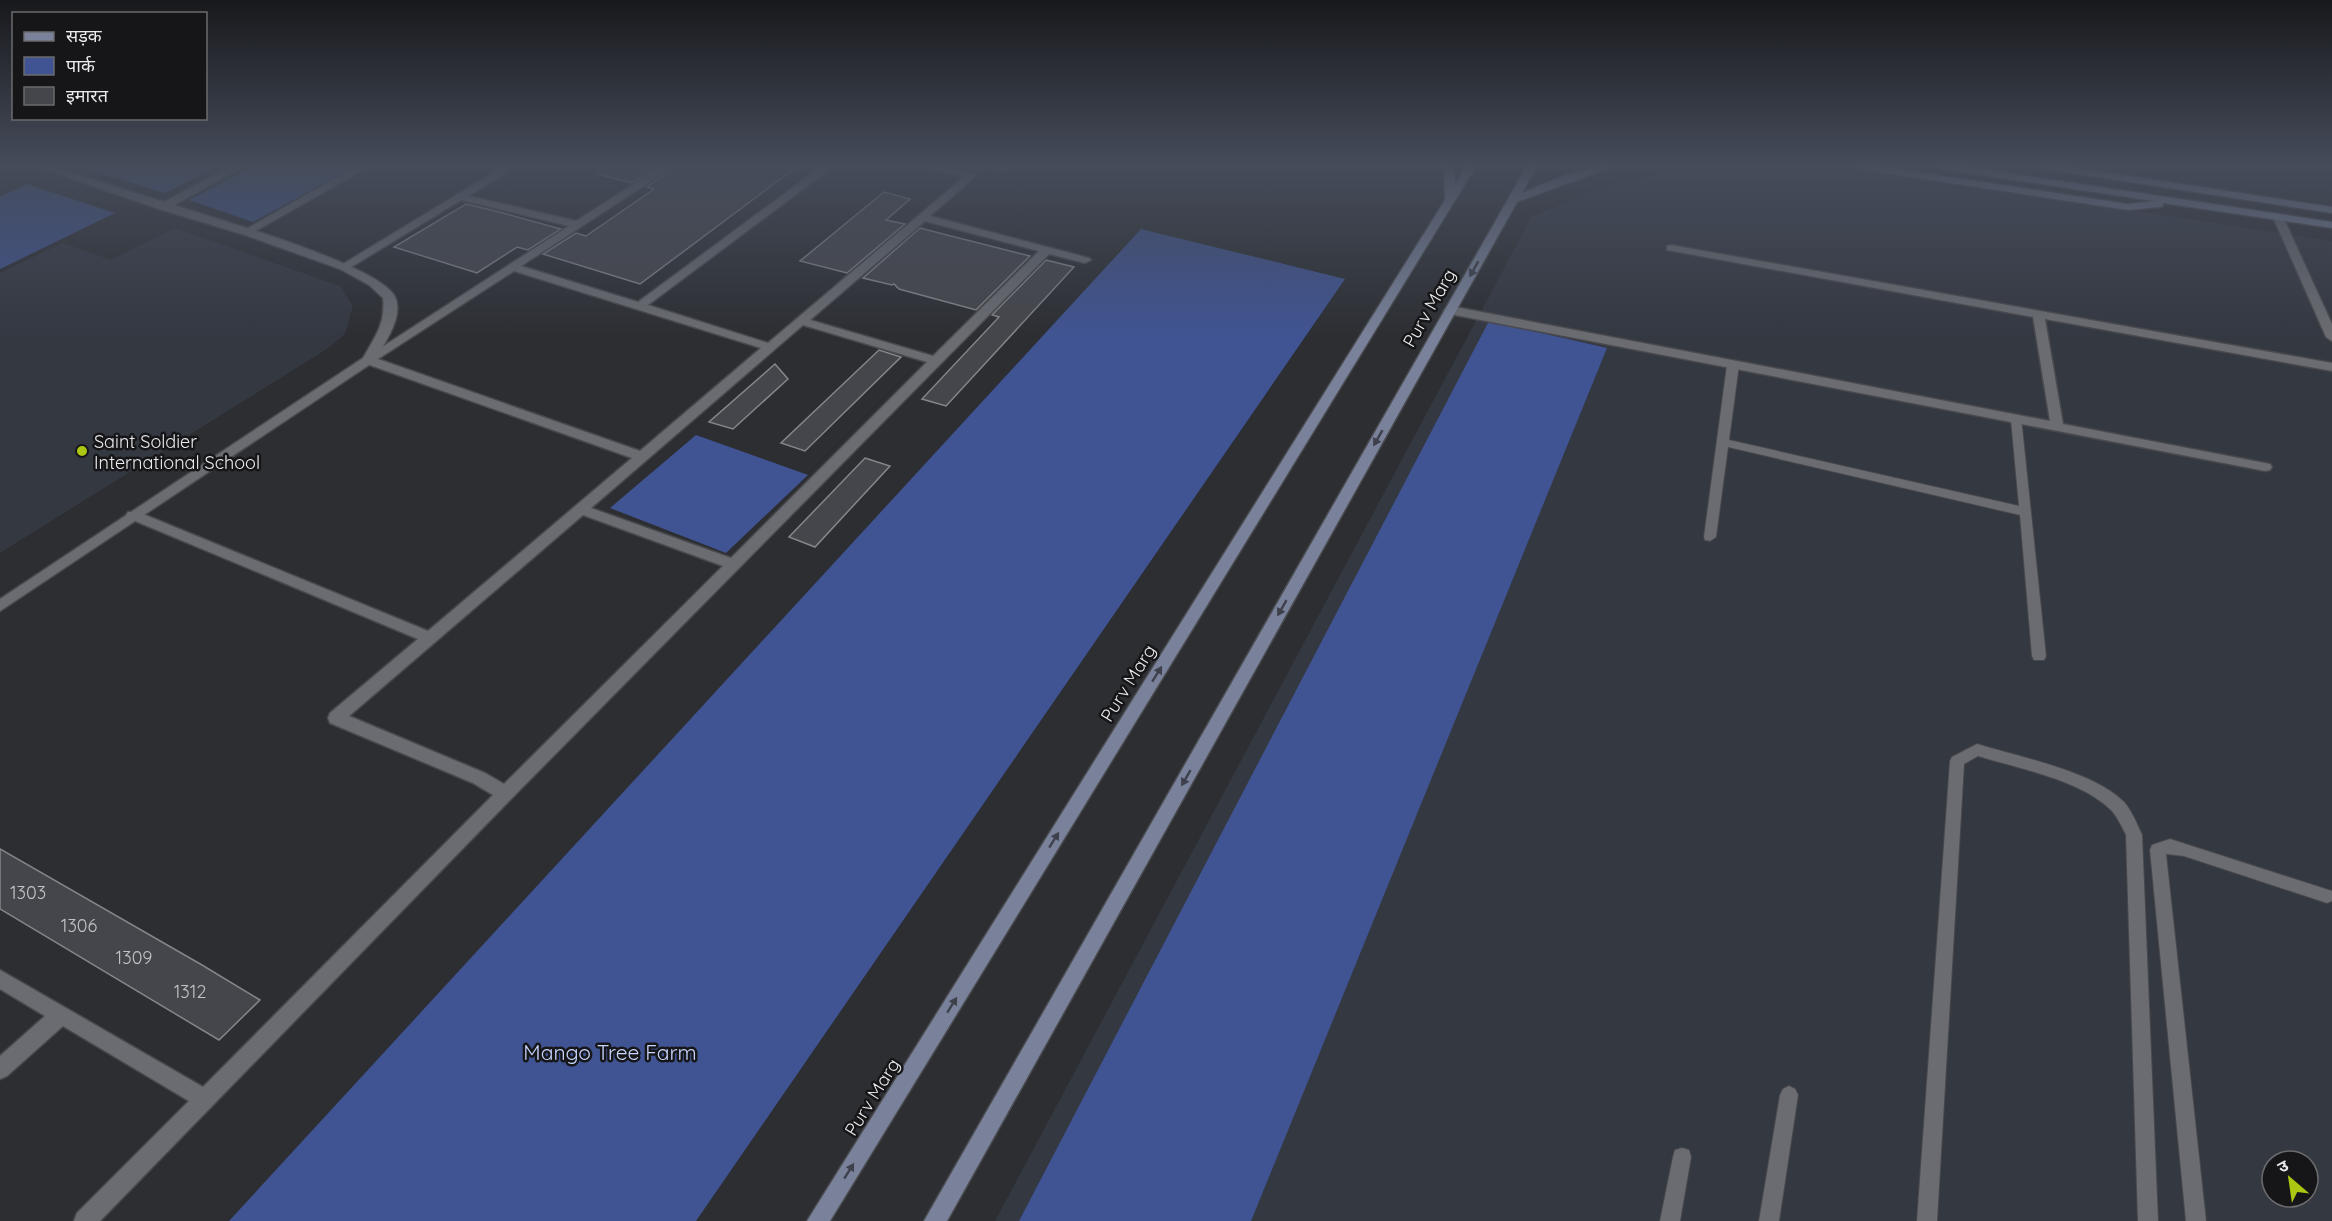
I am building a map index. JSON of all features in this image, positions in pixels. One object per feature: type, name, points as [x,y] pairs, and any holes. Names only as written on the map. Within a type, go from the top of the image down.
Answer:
[{"type":"main road","name":"Purv Marg","points":[[818,1221],[1436,223]]},
{"type":"main road","name":"Purv Marg","points":[[935,1221],[1500,223]]},
{"type":"street","points":[[216,223],[344,267],[373,283],[389,297],[391,313],[386,328],[368,360]]},
{"type":"street","points":[[246,232],[262,223]]},
{"type":"street","points":[[344,267],[417,223]]},
{"type":"street","points":[[571,223],[580,225]]},
{"type":"street","points":[[0,606],[368,360],[583,223]]},
{"type":"street","points":[[640,306],[752,223]]},
{"type":"street","points":[[505,794],[479,778],[336,718],[915,223]]},
{"type":"street","points":[[944,223],[1085,260]]},
{"type":"street","points":[[2281,223],[2332,337]]},
{"type":"street","points":[[1671,248],[2332,367]]},
{"type":"street","points":[[85,1221],[505,794],[1046,250]]},
{"type":"street","points":[[512,267],[770,347]]},
{"type":"street","points":[[1450,310],[2265,467]]},
{"type":"street","points":[[2038,314],[2057,427]]},
{"type":"street","points":[[801,321],[936,361]]},
{"type":"street","points":[[368,360],[642,457]]},
{"type":"street","points":[[581,509],[733,564]]},
{"type":"street","points":[[133,515],[430,638]]},
{"type":"street","points":[[0,979],[205,1099]]},
{"type":"street","points":[[0,1069],[60,1016]]},
{"type":"lane","points":[[1710,537],[1733,365]]},
{"type":"lane","points":[[2017,420],[2038,656]]},
{"type":"lane","points":[[1722,442],[2025,512]]},
{"type":"lane","points":[[1927,1221],[1957,761],[1977,750],[2070,780],[2100,793],[2118,807],[2133,836],[2148,1221]]},
{"type":"lane","points":[[2196,1221],[2158,850],[2170,846],[2184,849],[2326,896]]},
{"type":"lane","points":[[1769,1221],[1789,1095]]},
{"type":"lane","points":[[1670,1221],[1682,1157]]},
{"type":"shaded area","points":[[1528,223],[2215,223],[2332,241],[2332,1221],[995,1221]]},
{"type":"shaded area","name":"Saint Soldier International School","points":[[174,228],[340,286],[353,306],[345,334],[327,349],[0,553],[0,273],[63,243],[111,260]]},
{"type":"green space","points":[[0,223],[95,223],[0,269]]},
{"type":"green space","name":"Mango Tree Farm","points":[[1141,229],[1345,279],[696,1221],[229,1221]]},
{"type":"green space","points":[[1489,321],[1607,348],[1251,1221],[1019,1221]]},
{"type":"green space","points":[[696,435],[808,475],[726,553],[610,508]]},
{"type":"building","points":[[434,223],[539,223],[561,229],[528,250],[517,247],[477,273],[394,247]]},
{"type":"building","points":[[605,223],[722,223],[640,284],[543,254],[576,233],[586,236]]},
{"type":"building","points":[[846,223],[905,224],[847,273],[800,261]]},
{"type":"building","points":[[920,228],[1030,256],[976,310],[899,289],[894,284],[863,278]]},
{"type":"building","points":[[1046,260],[1074,267],[946,406],[922,399],[999,317],[992,315]]},
{"type":"building","points":[[879,350],[901,357],[805,451],[781,443]]},
{"type":"building","points":[[775,364],[788,379],[733,429],[709,422]]},
{"type":"building","points":[[865,458],[890,466],[815,547],[789,537]]},
{"type":"building","points":[[0,849],[260,1000],[219,1040],[0,909]]},
{"type":"place","name":"Saint Soldier International School","points":[[82,451]]}]
